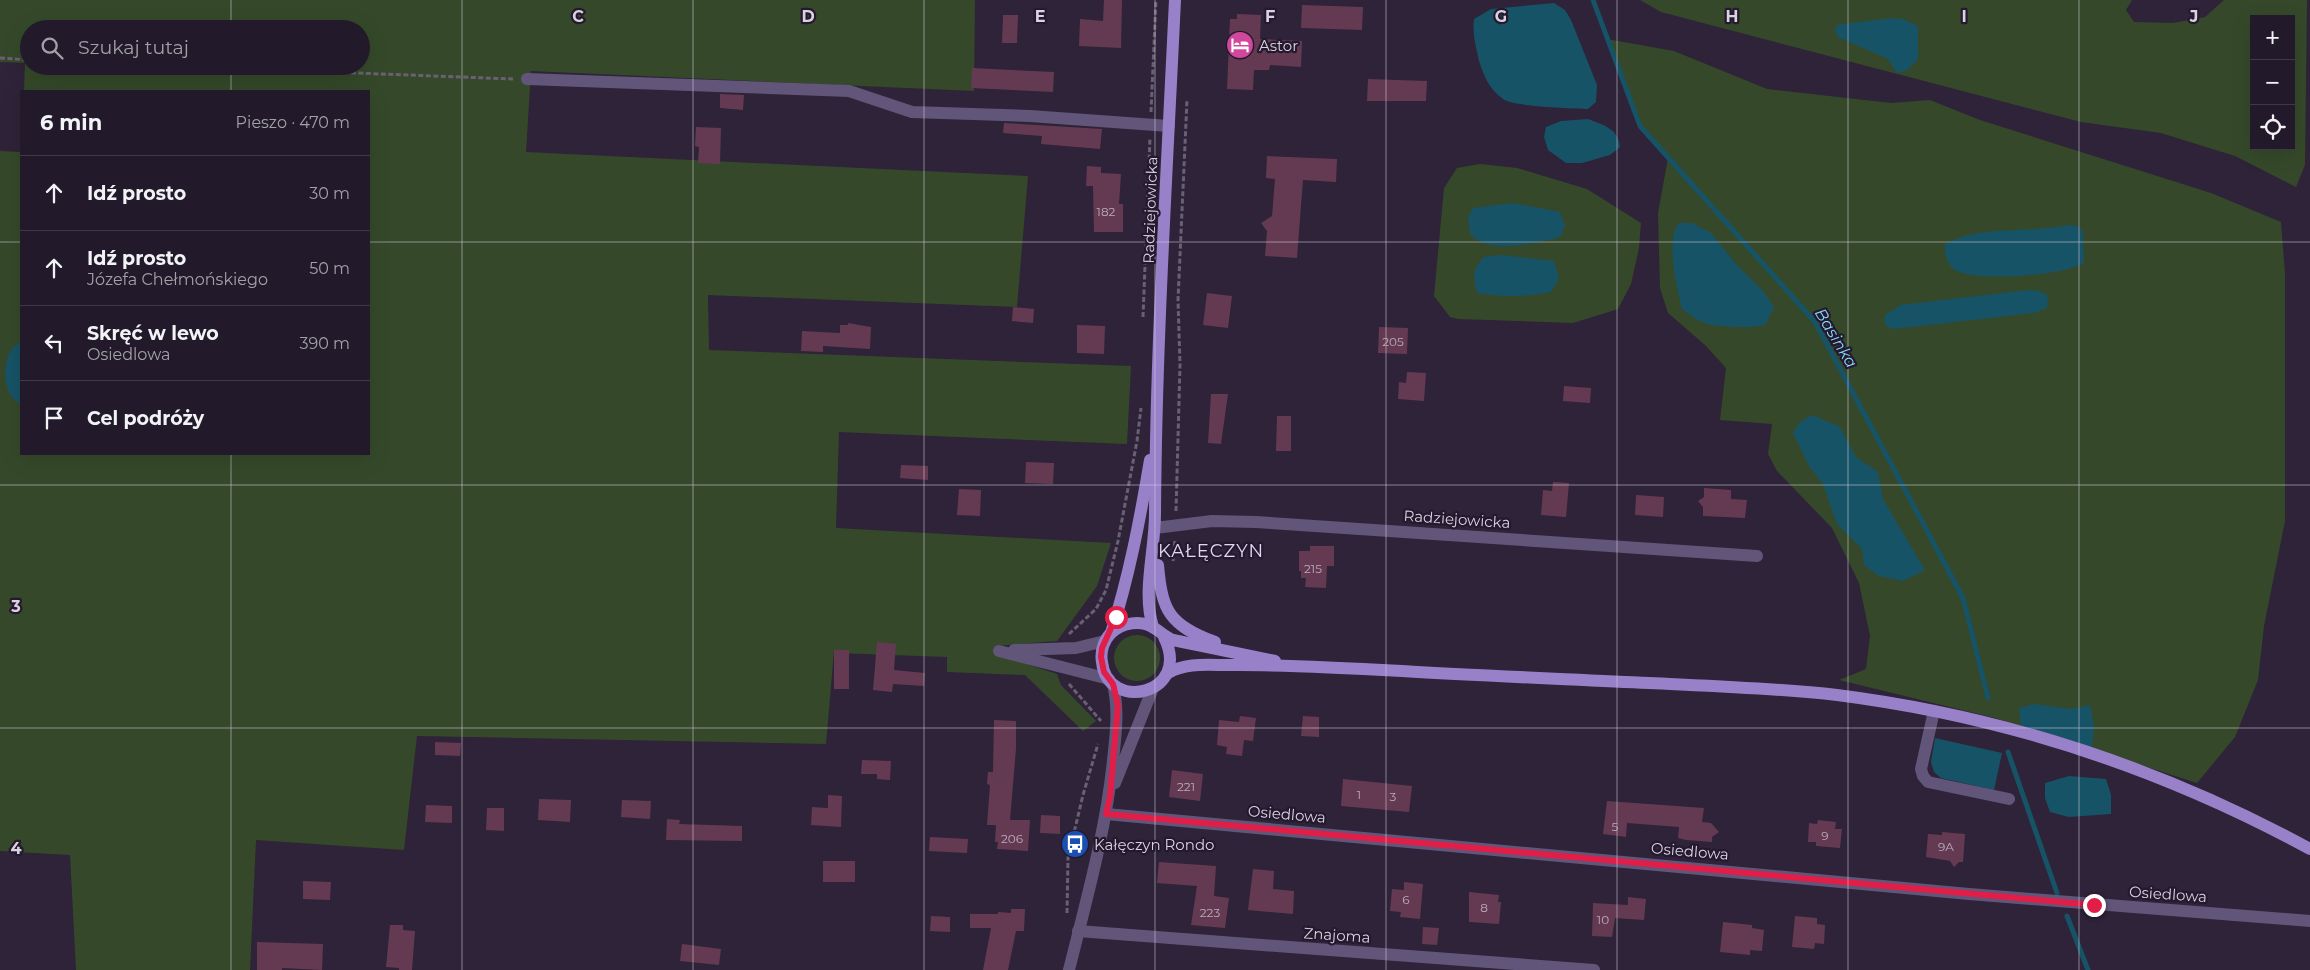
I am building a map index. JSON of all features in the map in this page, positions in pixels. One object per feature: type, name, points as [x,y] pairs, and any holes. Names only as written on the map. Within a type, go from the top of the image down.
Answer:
[{"type":"main road","name":"Radziejowicka","points":[[1153,627],[1148,608],[1155,528],[1157,421],[1175,0]]},
{"type":"main road","name":"Radziejowicka","points":[[1108,637],[1121,598],[1138,526],[1157,421]]},
{"type":"main road","points":[[1155,528],[1160,591],[1168,612],[1179,624],[1195,634],[1245,653]]},
{"type":"main road","points":[[1168,673],[1171,660],[1170,648],[1164,637],[1153,627],[1142,623],[1130,623],[1120,627],[1108,637],[1102,648],[1102,664],[1111,681],[1132,692],[1142,692],[1153,688],[1168,673],[1189,665],[1294,665],[1730,686],[1836,695],[1934,711],[2090,751],[2134,767],[2241,813],[2310,849]]},
{"type":"main road","points":[[1164,637],[1294,665]]},
{"type":"street","points":[[527,79],[849,91],[912,112],[1030,116],[1170,126]]},
{"type":"street","name":"Radziejowicka","points":[[1155,528],[1212,521],[1256,522],[1757,556]]},
{"type":"street","points":[[1069,970],[1110,797],[1118,705],[1111,681],[999,651],[1092,646],[1108,637]]},
{"type":"street","points":[[1110,797],[1153,688]]},
{"type":"street","points":[[1934,711],[1921,769],[1923,776],[1928,782],[2009,799]]},
{"type":"street","name":"Osiedlowa","points":[[1106,814],[1998,896],[2310,921]]},
{"type":"street","name":"Znajoma","points":[[1078,931],[1594,970]]},
{"type":"path","points":[[1143,325],[1156,0]]},
{"type":"path","points":[[0,58],[20,59]]},
{"type":"path","points":[[370,73],[527,79]]},
{"type":"path","points":[[1173,564],[1176,526],[1180,365],[1178,300],[1187,93]]},
{"type":"path","points":[[1064,648],[1070,630],[1096,609],[1106,590],[1137,441],[1141,399]]},
{"type":"path","points":[[1063,667],[1063,676],[1103,724]]},
{"type":"path","points":[[1067,915],[1068,858],[1083,795],[1098,744]]},
{"type":"green space","points":[[0,0],[975,0],[974,91],[531,71],[526,152],[1028,176],[1017,307],[708,295],[709,350],[1131,366],[1127,444],[839,432],[836,528],[1111,543],[1097,586],[1057,641],[996,646],[996,654],[1057,674],[1061,685],[1096,721],[1083,731],[1025,675],[947,672],[947,657],[836,653],[834,651],[826,744],[417,736],[404,850],[256,840],[250,970],[76,970],[70,855],[0,851],[0,151],[20,152],[20,455],[370,455],[370,90],[24,90],[25,75],[370,75],[370,20],[20,20],[20,63],[0,62]]},
{"type":"green space","points":[[1640,0],[2132,0],[2126,10],[2134,22],[2173,23],[2205,17],[2224,0],[2307,0],[2305,165],[2296,187],[2235,156],[2161,133],[2081,122],[1661,12]]},
{"type":"green space","points":[[1607,39],[1674,51],[1767,89],[1891,103],[1930,100],[1980,120],[2211,193],[2281,222],[2285,274],[2285,521],[2264,626],[2258,680],[2235,737],[2197,783],[1995,718],[1839,680],[1866,669],[1870,636],[1859,583],[1832,528],[1777,471],[1768,454],[1772,424],[1720,420],[1726,368],[1705,345],[1668,313],[1660,288],[1658,213],[1668,158],[1640,126]]},
{"type":"green space","points":[[1480,164],[1517,168],[1587,189],[1641,223],[1639,248],[1631,284],[1618,309],[1573,323],[1458,319],[1450,317],[1434,296],[1444,188],[1457,168]]},
{"type":"green space","points":[[1133,635],[1141,635],[1150,639],[1156,645],[1160,658],[1156,671],[1150,677],[1141,681],[1133,681],[1124,677],[1118,671],[1114,662],[1114,654],[1118,645],[1124,639]]},
{"type":"water","points":[[1554,3],[1565,10],[1571,20],[1597,85],[1596,102],[1588,109],[1557,108],[1509,102],[1494,91],[1479,61],[1474,35],[1474,19],[1491,9]]},
{"type":"water","points":[[1893,18],[1903,19],[1918,26],[1918,59],[1906,71],[1897,73],[1888,59],[1838,37],[1835,30],[1837,25]]},
{"type":"water","points":[[1588,119],[1604,125],[1613,131],[1620,147],[1610,155],[1582,163],[1566,163],[1548,150],[1544,137],[1546,127],[1561,121]]},
{"type":"water","points":[[1513,203],[1560,212],[1565,226],[1560,237],[1532,243],[1501,246],[1478,241],[1470,234],[1468,217],[1473,208]]},
{"type":"water","points":[[1679,223],[1692,223],[1711,233],[1736,264],[1763,291],[1774,307],[1766,324],[1747,327],[1712,325],[1696,319],[1682,309],[1672,253],[1675,231]]},
{"type":"water","points":[[2068,225],[2078,226],[2083,232],[2084,263],[2058,271],[2003,277],[1971,275],[1955,270],[1949,264],[1946,257],[1945,244],[1974,234],[2053,228]]},
{"type":"water","points":[[1501,255],[1554,261],[1559,278],[1551,292],[1514,296],[1477,293],[1474,278],[1477,265],[1484,257]]},
{"type":"water","points":[[2028,290],[2039,291],[2048,296],[2047,308],[2034,313],[1893,329],[1885,325],[1885,315],[1901,305]]},
{"type":"water","points":[[20,344],[20,402],[14,399],[6,383],[6,363],[14,347]]},
{"type":"water","points":[[1812,415],[1840,427],[1856,457],[1878,472],[1883,499],[1925,570],[1903,581],[1879,576],[1864,565],[1862,549],[1837,524],[1823,484],[1809,466],[1793,433],[1800,422]]},
{"type":"water","points":[[2034,704],[2072,709],[2090,705],[2094,727],[2092,749],[2021,726],[2019,708]]},
{"type":"water","points":[[1935,738],[2002,753],[1994,790],[1941,778],[1934,772],[1931,762]]},
{"type":"water","points":[[2069,776],[2106,779],[2111,795],[2111,814],[2069,817],[2050,812],[2045,798],[2045,783]]},
{"type":"building","points":[[1104,0],[1122,0],[1121,48],[1079,46],[1080,19],[1103,21]]},
{"type":"building","points":[[1302,5],[1363,7],[1362,30],[1301,28]]},
{"type":"building","points":[[1237,14],[1261,15],[1260,39],[1302,41],[1301,67],[1270,65],[1269,70],[1254,70],[1253,90],[1227,89],[1230,19],[1237,19]]},
{"type":"building","points":[[1003,15],[1018,15],[1017,43],[1002,43]]},
{"type":"building","points":[[972,68],[1054,72],[1053,92],[971,88]]},
{"type":"building","points":[[1368,79],[1427,81],[1426,101],[1367,101]]},
{"type":"building","points":[[720,94],[744,95],[743,110],[720,108]]},
{"type":"building","points":[[1004,123],[1102,129],[1100,149],[1041,144],[1042,136],[1003,133]]},
{"type":"building","points":[[696,127],[721,128],[720,164],[698,163],[699,147],[695,146]]},
{"type":"building","points":[[1267,156],[1337,159],[1336,182],[1303,180],[1297,258],[1265,256],[1267,231],[1261,223],[1272,216],[1275,179],[1266,178]]},
{"type":"building","points":[[1087,166],[1101,167],[1101,173],[1121,174],[1119,204],[1123,204],[1123,232],[1094,232],[1093,186],[1086,186]]},
{"type":"building","points":[[1207,293],[1232,296],[1228,328],[1203,325]]},
{"type":"building","points":[[1013,307],[1034,309],[1033,323],[1012,321]]},
{"type":"building","points":[[848,323],[871,327],[870,349],[823,346],[823,352],[801,351],[802,331],[840,333],[840,325],[848,325]]},
{"type":"building","points":[[1077,325],[1105,326],[1104,354],[1077,353]]},
{"type":"building","points":[[1379,327],[1408,328],[1407,354],[1378,353]]},
{"type":"building","points":[[1407,372],[1426,373],[1424,401],[1398,399],[1399,382],[1406,383]]},
{"type":"building","points":[[1564,386],[1591,388],[1590,403],[1563,401]]},
{"type":"building","points":[[1211,394],[1228,394],[1221,444],[1208,443]]},
{"type":"building","points":[[1277,416],[1291,416],[1291,451],[1276,451]]},
{"type":"building","points":[[1026,462],[1054,463],[1053,484],[1025,483]]},
{"type":"building","points":[[901,465],[928,466],[928,480],[900,478]]},
{"type":"building","points":[[1553,482],[1569,483],[1566,517],[1541,515],[1543,490],[1552,491]]},
{"type":"building","points":[[1704,488],[1731,490],[1731,499],[1747,500],[1745,518],[1703,516],[1703,507],[1698,501],[1704,497]]},
{"type":"building","points":[[959,489],[981,490],[980,516],[957,515]]},
{"type":"building","points":[[1636,495],[1664,497],[1663,517],[1635,515]]},
{"type":"building","points":[[1310,546],[1334,546],[1334,566],[1327,566],[1326,588],[1305,587],[1306,578],[1301,578],[1299,551],[1310,551]]},
{"type":"building","points":[[877,642],[896,644],[894,670],[925,673],[924,686],[893,684],[892,692],[873,690]]},
{"type":"building","points":[[834,650],[849,650],[849,689],[834,689]]},
{"type":"building","points":[[1240,716],[1256,718],[1253,741],[1244,740],[1242,756],[1226,754],[1227,747],[1217,745],[1219,720],[1239,722]]},
{"type":"building","points":[[1303,716],[1319,717],[1319,737],[1301,736]]},
{"type":"building","points":[[994,720],[1016,721],[1016,749],[1010,820],[1030,820],[1028,851],[997,849],[998,842],[995,842],[996,825],[987,825],[990,785],[987,784],[988,772],[993,772]]},
{"type":"building","points":[[435,742],[461,743],[460,756],[435,755]]},
{"type":"building","points":[[862,760],[891,761],[890,780],[877,779],[877,774],[861,774]]},
{"type":"building","points":[[1172,770],[1203,774],[1200,801],[1169,797]]},
{"type":"building","points":[[1343,779],[1412,786],[1409,812],[1341,806]]},
{"type":"building","points":[[828,795],[842,796],[841,827],[811,825],[812,807],[828,808]]},
{"type":"building","points":[[539,799],[571,800],[570,822],[538,820]]},
{"type":"building","points":[[622,800],[651,801],[650,819],[621,817]]},
{"type":"building","points":[[1607,801],[1704,808],[1702,822],[1711,823],[1719,832],[1712,837],[1712,842],[1686,840],[1678,838],[1679,827],[1627,823],[1626,837],[1603,834]]},
{"type":"building","points":[[426,805],[452,806],[452,823],[425,822]]},
{"type":"building","points":[[487,808],[504,808],[504,831],[486,830]]},
{"type":"building","points":[[1041,815],[1060,816],[1060,834],[1040,833]]},
{"type":"building","points":[[667,819],[680,820],[679,824],[742,826],[742,841],[666,840]]},
{"type":"building","points":[[1818,820],[1836,822],[1835,829],[1842,829],[1840,848],[1816,846],[1816,842],[1808,842],[1809,823],[1817,824]]},
{"type":"building","points":[[1942,832],[1965,834],[1963,862],[1959,862],[1954,867],[1950,861],[1926,857],[1928,834],[1942,835]]},
{"type":"building","points":[[930,837],[968,839],[967,853],[929,851]]},
{"type":"building","points":[[823,861],[855,861],[855,882],[823,882]]},
{"type":"building","points":[[1159,862],[1216,866],[1214,896],[1229,898],[1225,928],[1191,925],[1197,886],[1157,883]]},
{"type":"building","points":[[1253,869],[1274,871],[1273,889],[1294,891],[1293,914],[1248,910]]},
{"type":"building","points":[[303,881],[331,882],[330,900],[303,899]]},
{"type":"building","points":[[1404,882],[1423,884],[1420,919],[1400,917],[1401,912],[1390,911],[1392,889],[1404,890]]},
{"type":"building","points":[[1469,892],[1499,895],[1498,902],[1501,902],[1499,924],[1469,922]]},
{"type":"building","points":[[1628,897],[1646,899],[1644,920],[1615,918],[1612,937],[1592,936],[1593,903],[1628,905]]},
{"type":"building","points":[[1011,909],[1025,909],[1024,931],[1016,931],[1008,970],[983,970],[991,928],[970,928],[970,914],[1011,913]]},
{"type":"building","points":[[931,916],[950,917],[950,932],[930,931]]},
{"type":"building","points":[[1795,916],[1817,918],[1817,924],[1825,925],[1824,944],[1815,943],[1814,949],[1792,947]]},
{"type":"building","points":[[1723,922],[1752,925],[1752,928],[1764,930],[1762,951],[1750,950],[1750,955],[1720,952]]},
{"type":"building","points":[[390,925],[403,925],[403,930],[415,931],[412,970],[386,967]]},
{"type":"building","points":[[1423,927],[1439,928],[1437,945],[1422,944]]},
{"type":"building","points":[[257,942],[323,944],[322,970],[282,968],[282,970],[257,970]]},
{"type":"building","points":[[682,944],[721,949],[719,965],[680,961]]},
{"type":"waterway","name":"Basinka","points":[[1593,0],[1640,126],[1815,322],[1963,598],[1988,698]]},
{"type":"waterway","points":[[2008,752],[2057,893]]},
{"type":"waterway","name":"Basinka","points":[[2067,916],[2088,970]]},
{"type":"place","name":"Astor","points":[[1240,45]]},
{"type":"place","name":"Kałęczyn Rondo","points":[[1075,844]]},
{"type":"district","name":"KAŁĘCZYN","points":[[1211,551]]},
{"type":"route","points":[[1116,617],[1110,634],[1102,648],[1101,657],[1104,672],[1113,684],[1118,705],[1110,797],[1106,814],[2094,905]]}]
